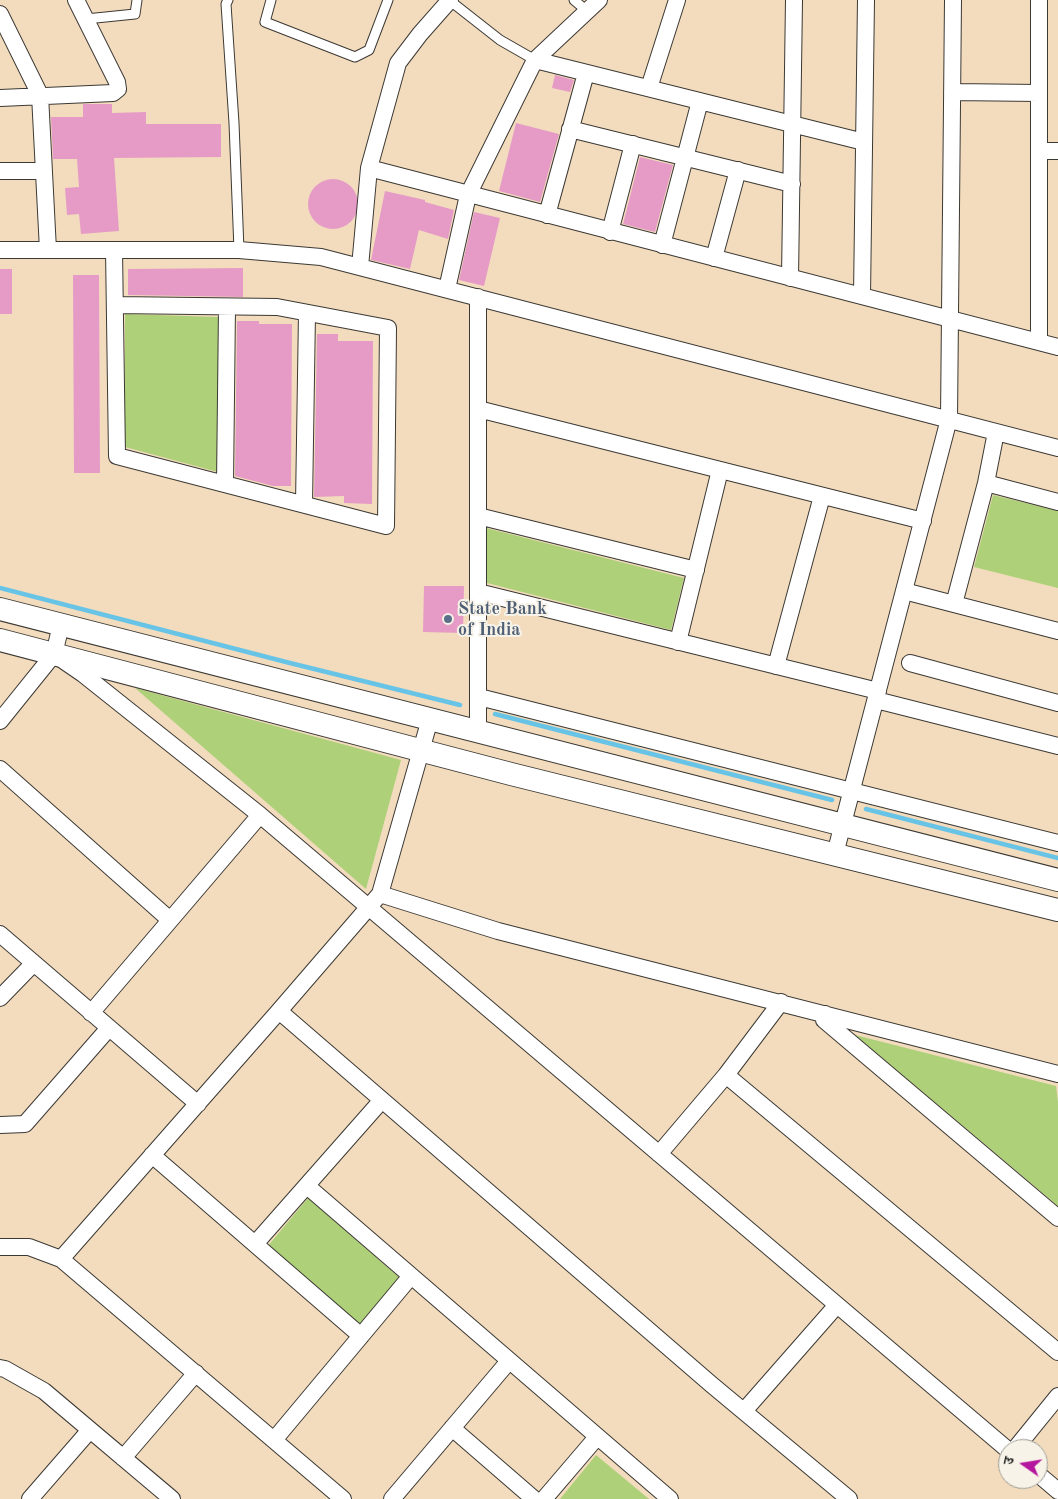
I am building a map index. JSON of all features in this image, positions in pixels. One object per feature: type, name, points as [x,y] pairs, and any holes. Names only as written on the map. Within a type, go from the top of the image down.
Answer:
[{"type":"street","points":[[0,98],[112,93],[118,89],[117,82],[76,0]]},
{"type":"street","points":[[360,267],[369,168],[398,63],[449,0]]},
{"type":"street","points":[[649,88],[677,0]]},
{"type":"street","points":[[790,278],[794,0]]},
{"type":"street","points":[[862,296],[866,0]]},
{"type":"street","points":[[835,854],[949,419],[953,0]]},
{"type":"street","points":[[1039,342],[1040,0]]},
{"type":"street","points":[[447,289],[468,195],[534,60],[593,5]]},
{"type":"street","points":[[0,14],[40,95],[48,250]]},
{"type":"street","points":[[534,60],[864,142]]},
{"type":"street","points":[[547,215],[586,72]]},
{"type":"street","points":[[952,92],[1039,92]]},
{"type":"street","points":[[662,245],[700,101]]},
{"type":"street","points":[[570,129],[792,184]]},
{"type":"street","points":[[610,232],[633,144]]},
{"type":"street","points":[[1039,151],[1058,152]]},
{"type":"street","points":[[369,168],[1058,347]]},
{"type":"street","points":[[714,258],[738,170]]},
{"type":"street","points":[[0,171],[44,171]]},
{"type":"street","points":[[0,250],[239,250],[321,257],[1058,448]]},
{"type":"street","points":[[114,250],[117,456],[386,526],[388,328],[277,307],[115,305]]},
{"type":"street","points":[[478,297],[478,731]]},
{"type":"street","points":[[224,484],[226,307]]},
{"type":"street","points":[[304,504],[307,313]]},
{"type":"street","points":[[478,409],[923,522]]},
{"type":"street","points":[[954,604],[986,483],[996,432]]},
{"type":"street","points":[[678,642],[720,470]]},
{"type":"street","points":[[986,483],[1058,502]]},
{"type":"street","points":[[776,666],[822,496]]},
{"type":"street","points":[[478,516],[696,570]]},
{"type":"street","points":[[904,591],[1058,630]]},
{"type":"street","points":[[478,592],[776,666],[1058,746]]},
{"type":"street","points":[[0,609],[1058,880]]},
{"type":"street","points":[[0,721],[54,654],[61,625]]},
{"type":"street","points":[[0,640],[422,750],[1058,910]]},
{"type":"street","points":[[54,654],[83,674],[260,815],[998,1442]]},
{"type":"street","points":[[910,663],[1058,703]]},
{"type":"street","points":[[479,697],[1058,843]]},
{"type":"street","points":[[61,1259],[380,894],[430,719]]},
{"type":"street","points":[[0,768],[170,920]]},
{"type":"street","points":[[91,1013],[260,815]]},
{"type":"street","points":[[380,894],[498,931],[1058,1074]]},
{"type":"street","points":[[0,934],[198,1104]]},
{"type":"street","points":[[0,998],[33,964]]},
{"type":"street","points":[[659,1154],[726,1076],[781,1002]]},
{"type":"street","points":[[279,1011],[849,1499]]},
{"type":"street","points":[[825,1014],[824,1020],[1058,1218]]},
{"type":"street","points":[[0,1125],[26,1124],[109,1028]]},
{"type":"street","points":[[726,1076],[1058,1352]]},
{"type":"street","points":[[255,1244],[382,1100]]},
{"type":"street","points":[[152,1155],[361,1336]]},
{"type":"street","points":[[307,1186],[670,1499]]},
{"type":"street","points":[[0,1246],[29,1246],[61,1259],[343,1499]]},
{"type":"street","points":[[274,1440],[411,1276]]},
{"type":"street","points":[[744,1411],[837,1305]]},
{"type":"street","points":[[392,1499],[509,1361]]},
{"type":"street","points":[[2,1371],[44,1391],[172,1499]]},
{"type":"street","points":[[123,1458],[196,1373]]},
{"type":"street","points":[[1023,1439],[1058,1396]]},
{"type":"street","points":[[452,1428],[534,1499]]},
{"type":"street","points":[[32,1498],[90,1430]]},
{"type":"street","points":[[544,1499],[597,1438]]},
{"type":"street","points":[[1048,1482],[1058,1491]]},
{"type":"lane","points":[[86,19],[135,14],[137,0]]},
{"type":"lane","points":[[228,0],[226,4],[234,122],[239,250]]},
{"type":"lane","points":[[271,0],[265,22],[355,57],[369,50],[388,0]]},
{"type":"lane","points":[[449,0],[500,40],[534,60]]},
{"type":"lane","points":[[574,0],[593,5]]},
{"type":"green space","points":[[125,314],[218,317],[218,472],[125,447]]},
{"type":"green space","points":[[993,495],[1058,511],[1058,588],[974,567]]},
{"type":"green space","points":[[486,528],[684,578],[671,630],[487,583]]},
{"type":"green space","points":[[135,688],[401,760],[366,889]]},
{"type":"green space","points":[[855,1035],[1056,1086],[1058,1102],[1058,1206]]},
{"type":"green space","points":[[308,1198],[401,1279],[359,1327],[267,1247]]},
{"type":"green space","points":[[596,1455],[649,1499],[560,1499]]},
{"type":"building","points":[[555,75],[574,80],[570,92],[552,88]]},
{"type":"building","points":[[83,104],[112,104],[112,113],[146,112],[146,124],[221,124],[221,157],[114,158],[119,231],[81,234],[79,214],[67,215],[65,188],[79,187],[77,159],[53,159],[51,117],[83,117]]},
{"type":"building","points":[[516,123],[559,134],[540,202],[499,191]]},
{"type":"building","points":[[640,157],[673,165],[655,232],[623,224]]},
{"type":"building","points":[[333,179],[351,186],[358,204],[351,222],[333,229],[315,222],[308,204],[315,186]]},
{"type":"building","points":[[385,191],[425,200],[425,202],[454,210],[448,239],[419,230],[410,269],[371,260]]},
{"type":"building","points":[[474,212],[500,218],[484,286],[459,280]]},
{"type":"building","points":[[243,268],[243,297],[128,295],[128,269]]},
{"type":"building","points":[[0,269],[12,269],[12,314],[0,314]]},
{"type":"building","points":[[73,275],[99,275],[100,473],[74,473]]},
{"type":"building","points":[[237,321],[259,321],[259,324],[292,324],[291,486],[273,486],[235,476]]},
{"type":"building","points":[[317,334],[338,334],[338,341],[373,341],[372,504],[344,503],[344,496],[314,497]]},
{"type":"building","points":[[424,586],[464,586],[463,633],[423,632]]},
{"type":"waterway","points":[[0,588],[460,705]]},
{"type":"waterway","points":[[495,714],[832,800]]},
{"type":"waterway","points":[[866,809],[1058,858]]},
{"type":"place","name":"State Bank of India","points":[[448,619]]}]
